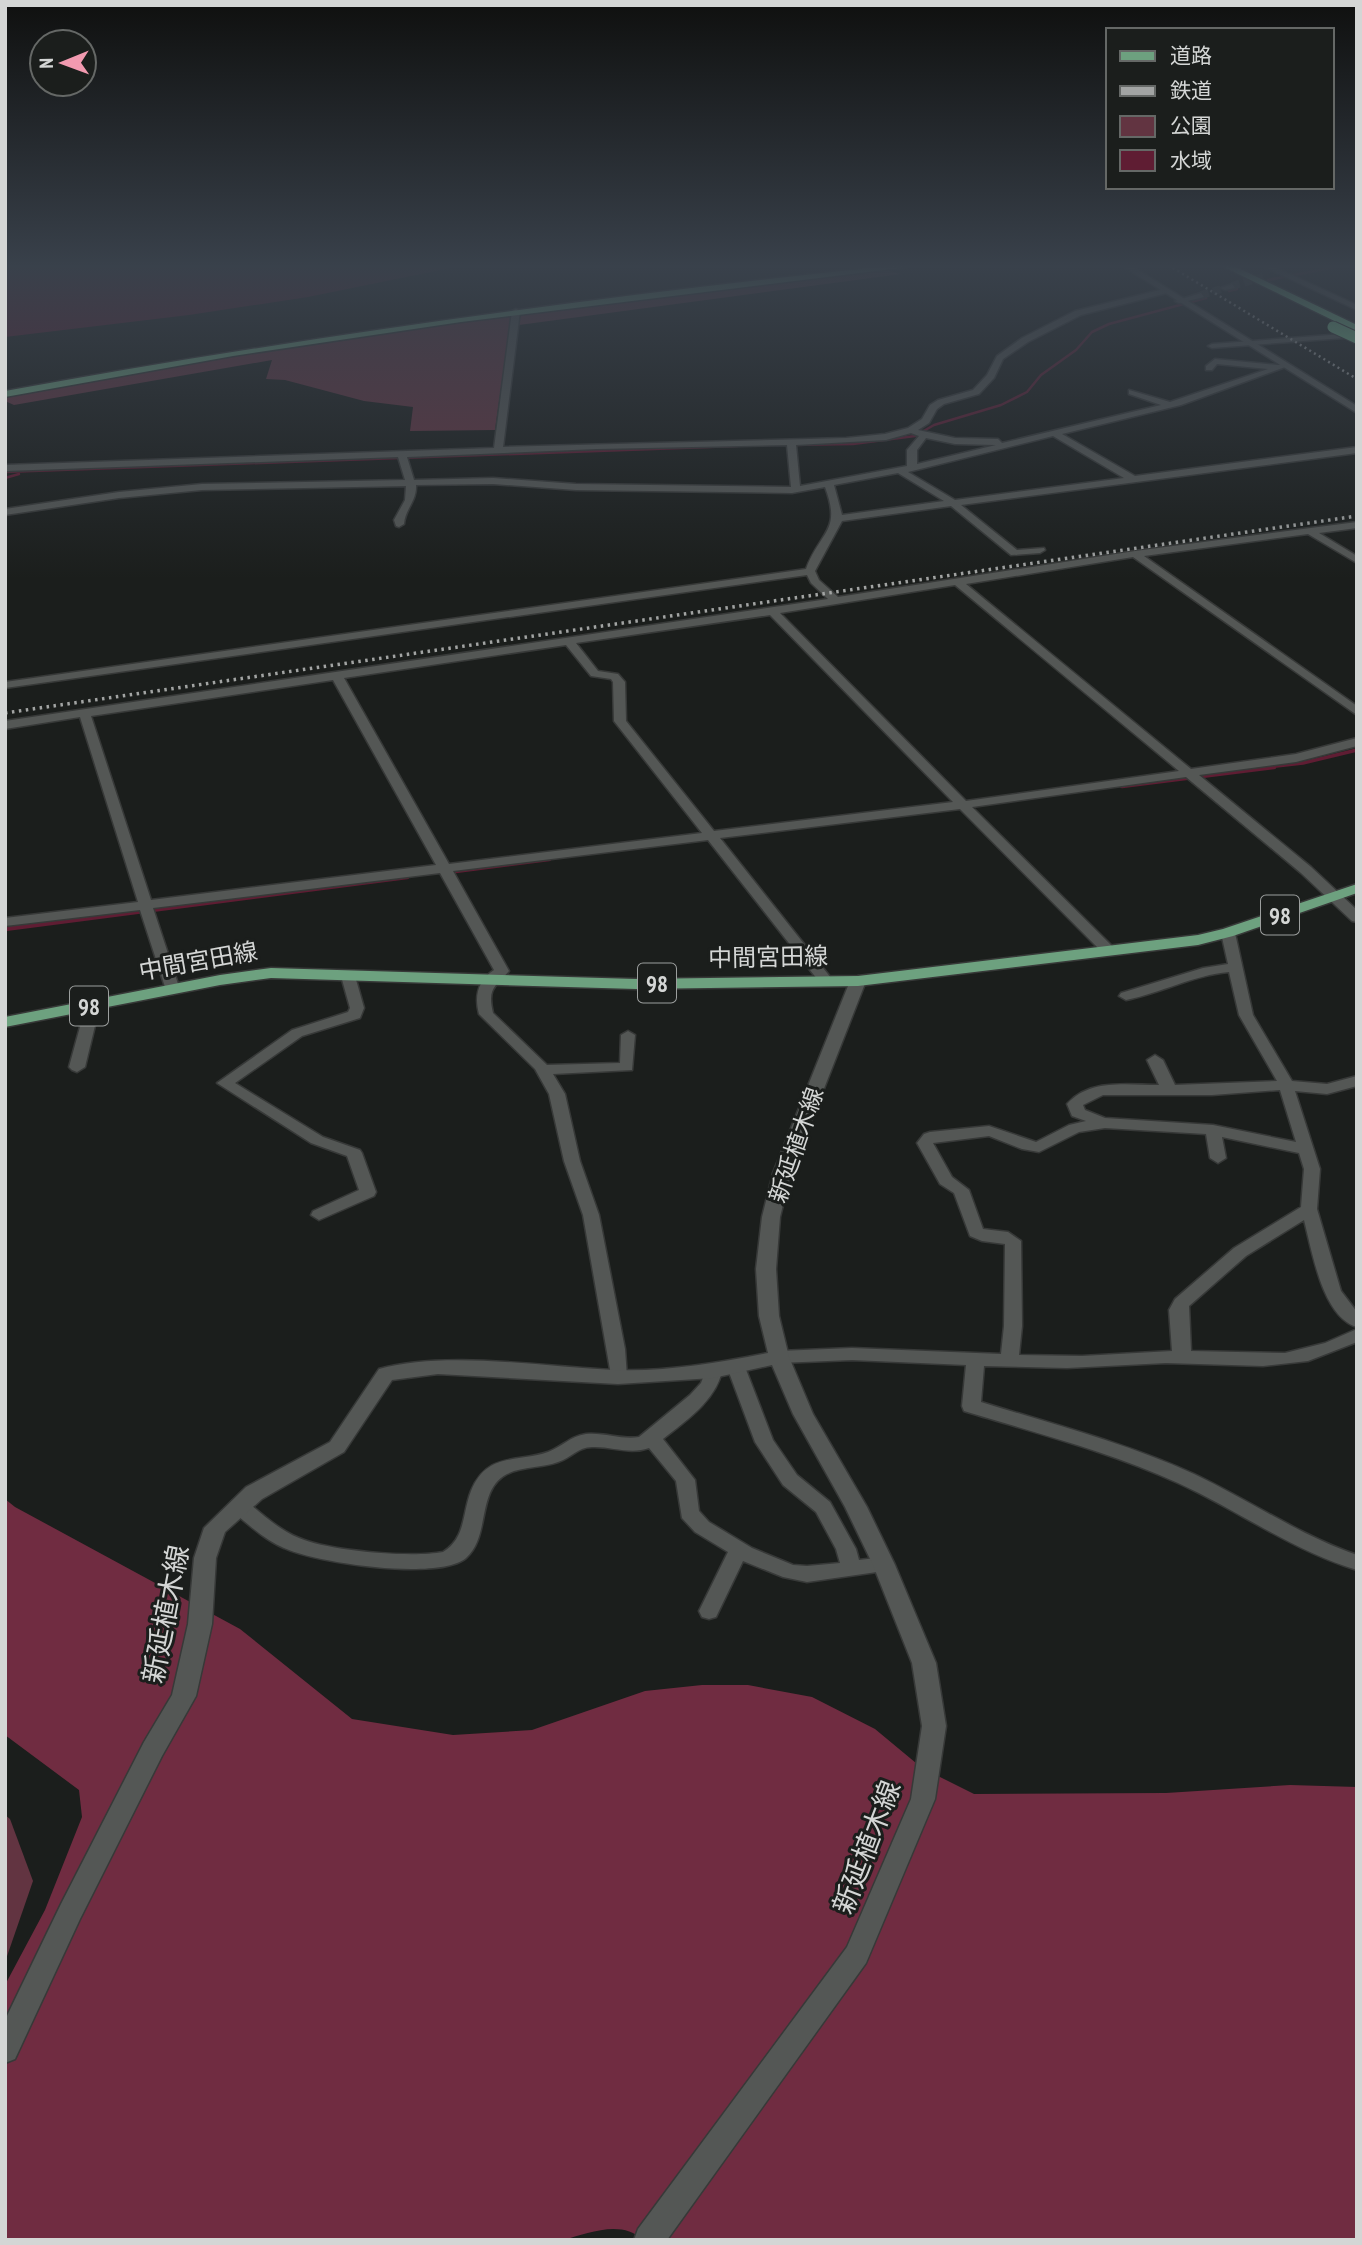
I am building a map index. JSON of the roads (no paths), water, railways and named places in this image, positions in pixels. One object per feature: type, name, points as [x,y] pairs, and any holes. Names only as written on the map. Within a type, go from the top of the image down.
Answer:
[{"type":"main road","points":[[5,394],[134,370]]},
{"type":"main road","points":[[1287,370],[1357,410]]},
{"type":"main road","name":"中間宮田線","points":[[5,1022],[271,973],[636,984],[858,981],[1198,940],[1228,933],[1357,888]]},
{"type":"main road","name":"新延植木線","points":[[649,2240],[857,1955],[923,1799],[934,1726],[924,1663],[884,1565],[856,1507],[803,1414],[779,1357],[769,1316],[766,1269],[771,1217],[782,1173],[858,981]]},
{"type":"main road","name":"新延植木線","points":[[5,2049],[82,1889],[153,1749],[184,1696],[200,1624],[205,1558],[215,1528],[254,1493],[337,1447],[386,1374],[438,1367],[618,1377],[713,1371],[779,1357]]},
{"type":"street","points":[[498,451],[508,370]]},
{"type":"street","points":[[5,468],[869,439],[911,430],[926,421],[933,407],[941,402],[975,392],[994,370]]},
{"type":"street","points":[[5,512],[162,490],[493,481],[576,486],[796,489],[900,471],[1016,444],[1170,405],[1274,370]]},
{"type":"street","points":[[1132,392],[1170,405]]},
{"type":"street","points":[[911,430],[955,441],[1016,444]]},
{"type":"street","points":[[1055,434],[1134,480]]},
{"type":"street","points":[[912,468],[912,450],[924,435]]},
{"type":"street","points":[[791,441],[796,489]]},
{"type":"street","points":[[839,518],[1357,450]]},
{"type":"street","points":[[399,524],[398,516],[411,498],[410,483],[402,456]]},
{"type":"street","points":[[900,471],[953,503],[1015,553],[1040,550]]},
{"type":"street","points":[[810,571],[836,528],[839,518],[838,504],[829,484]]},
{"type":"street","points":[[5,725],[959,583],[1135,554],[1357,525]]},
{"type":"street","points":[[1311,532],[1357,560]]},
{"type":"street","points":[[1135,554],[1357,712]]},
{"type":"street","points":[[810,571],[815,581],[836,601]]},
{"type":"street","points":[[5,685],[810,571]]},
{"type":"street","points":[[959,583],[1306,870],[1331,897],[1357,918]]},
{"type":"street","points":[[772,611],[1107,949]]},
{"type":"street","points":[[569,642],[595,674],[614,676],[619,682],[620,721],[826,981]]},
{"type":"street","points":[[337,676],[502,971],[488,981],[482,1002],[486,1016],[543,1070],[557,1094],[572,1161],[591,1214],[616,1349],[618,1377]]},
{"type":"street","points":[[83,713],[173,990]]},
{"type":"street","points":[[5,922],[962,804],[1296,758],[1357,743]]},
{"type":"street","points":[[1228,933],[1246,1015],[1282,1073],[1312,1169],[1309,1209],[1332,1291],[1346,1312],[1357,1321]]},
{"type":"street","points":[[1126,996],[1153,991],[1199,971],[1237,967]]},
{"type":"street","points":[[319,1215],[368,1192],[354,1153],[317,1140],[225,1083],[297,1033],[355,1015],[357,1008],[348,976]]},
{"type":"street","points":[[77,1067],[93,1005]]},
{"type":"street","points":[[543,1070],[627,1066],[628,1035]]},
{"type":"street","points":[[1155,1060],[1168,1090]]},
{"type":"street","points":[[1105,1123],[1077,1113],[1075,1104],[1093,1092],[1103,1090],[1285,1085],[1327,1089],[1357,1082]]},
{"type":"street","points":[[1009,1360],[1013,1326],[1013,1241],[1002,1236],[982,1236],[976,1232],[961,1190],[946,1180],[925,1143],[930,1138],[989,1131],[1028,1146],[1040,1147],[1075,1128],[1105,1123],[1213,1130],[1305,1149]]},
{"type":"street","points":[[1213,1130],[1217,1157]]},
{"type":"street","points":[[1182,1357],[1178,1310],[1181,1303],[1240,1252],[1309,1209]]},
{"type":"street","points":[[779,1357],[844,1354],[1097,1362],[1182,1357],[1236,1362],[1283,1361],[1337,1346],[1357,1335]]},
{"type":"street","points":[[976,1360],[971,1406],[1128,1456],[1188,1480],[1328,1555],[1357,1563]]},
{"type":"street","points":[[736,1367],[764,1442],[790,1480],[823,1507],[845,1549],[852,1569]]},
{"type":"street","points":[[239,1507],[293,1544],[327,1553],[433,1562],[450,1558],[464,1546],[473,1530],[488,1478],[496,1471],[554,1457],[579,1441],[597,1439],[640,1444],[653,1439],[708,1386],[713,1371]]},
{"type":"street","points":[[653,1439],[685,1480],[689,1513],[702,1527],[739,1549],[790,1572],[807,1574],[884,1565]]},
{"type":"street","points":[[709,1611],[739,1549]]},
{"type":"waterway","points":[[792,445],[853,444],[915,436],[934,425],[1001,405],[1027,392],[1048,370]]},
{"type":"waterway","points":[[5,472],[737,446]]},
{"type":"waterway","points":[[5,478],[19,474]]},
{"type":"waterway","points":[[1260,768],[1303,763],[1357,750]]},
{"type":"waterway","points":[[1122,786],[1274,767]]},
{"type":"waterway","points":[[448,872],[549,859]]},
{"type":"waterway","points":[[5,929],[407,877]]},
{"type":"railway","points":[[1342,370],[1357,379]]},
{"type":"railway","points":[[5,713],[1357,516]]}]
